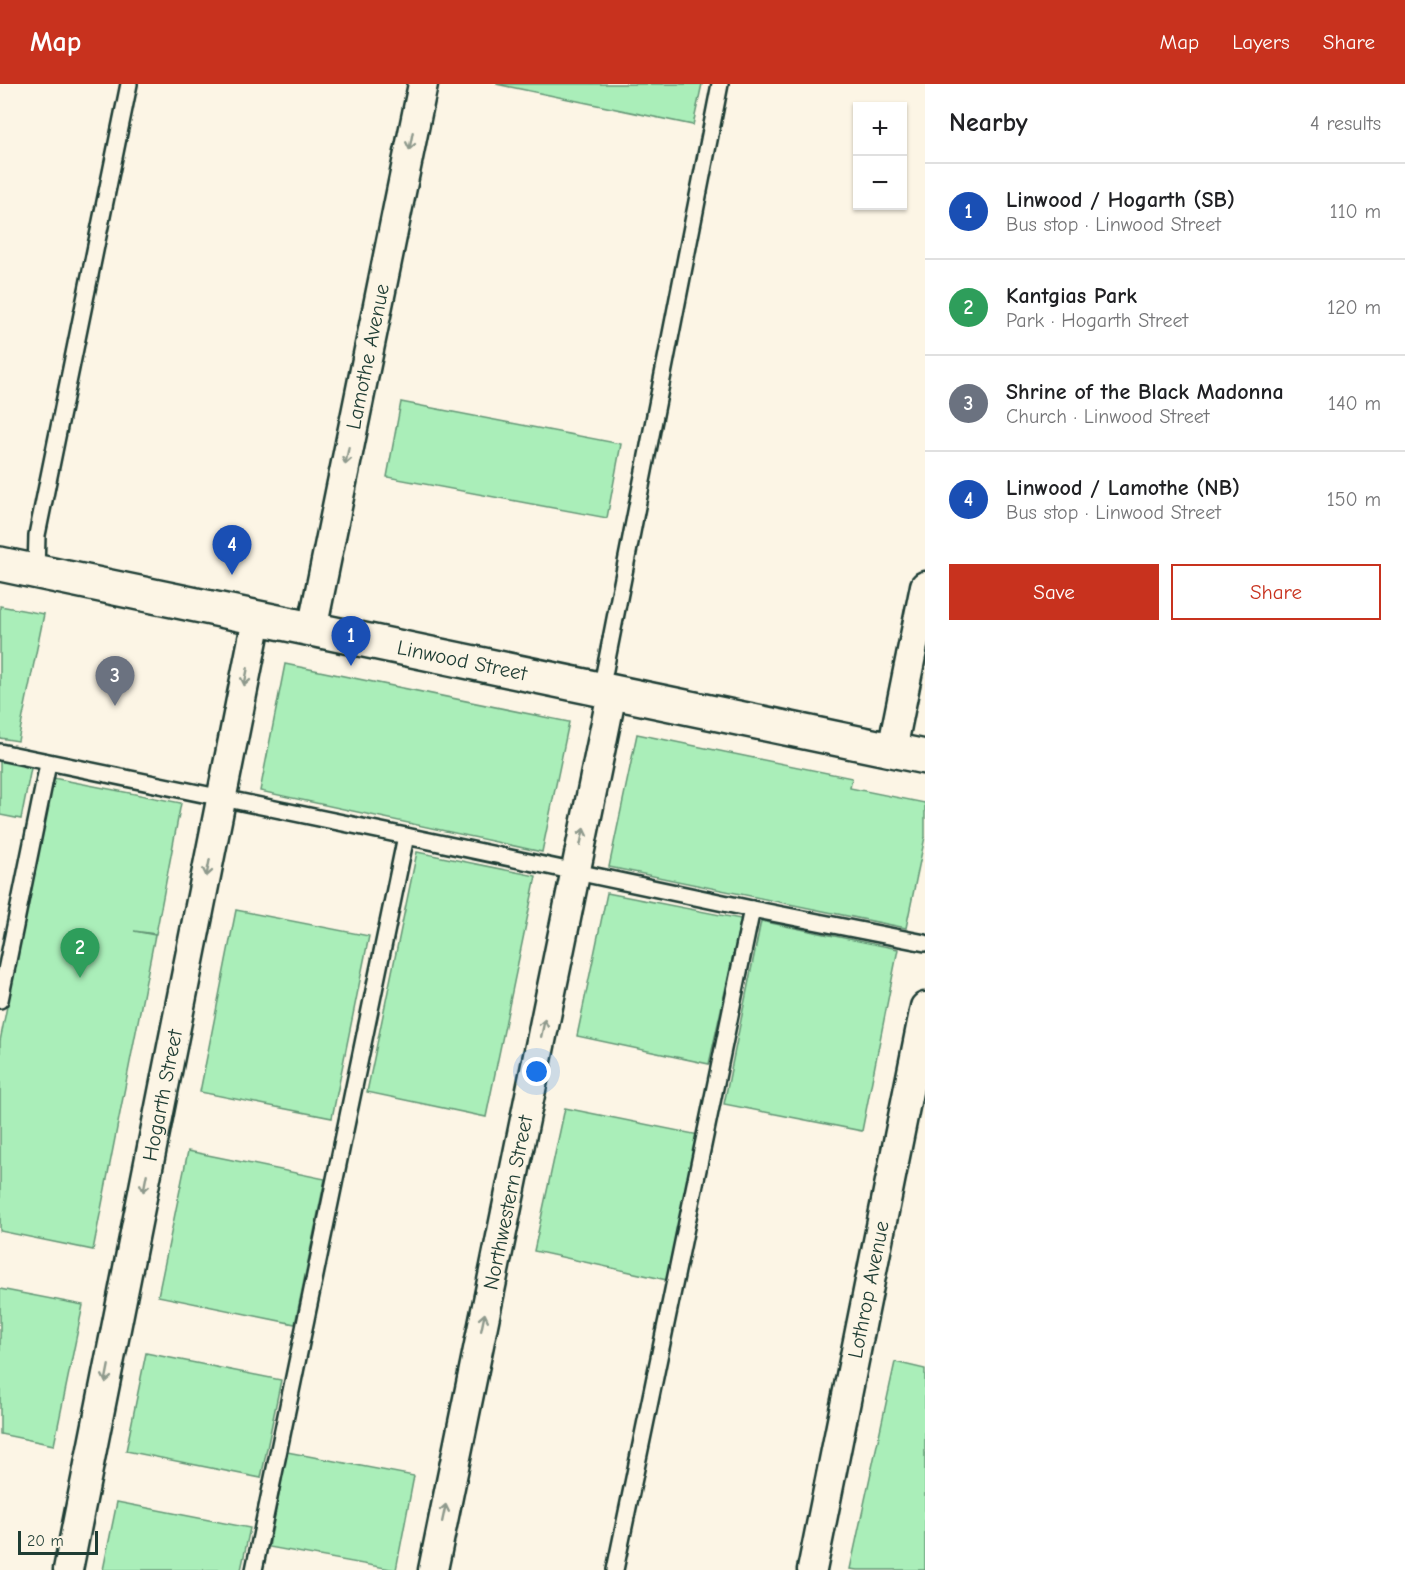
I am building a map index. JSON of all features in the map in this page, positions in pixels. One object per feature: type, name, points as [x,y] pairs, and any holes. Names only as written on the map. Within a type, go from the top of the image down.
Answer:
[{"type":"street","name":"Lamothe Avenue","points":[[312,630],[423,84]]},
{"type":"street","name":"Linwood Street","points":[[0,564],[925,757]]},
{"type":"street","points":[[891,750],[925,586]]},
{"type":"street","name":"Hogarth Street","points":[[68,1570],[257,619]]},
{"type":"street","name":"Northwestern Street","points":[[433,1570],[575,871],[606,692]]},
{"type":"street","name":"Lothrop Avenue","points":[[812,1570],[925,1007]]},
{"type":"lane","points":[[36,571],[37,535],[129,84]]},
{"type":"lane","points":[[606,692],[720,84]]},
{"type":"lane","points":[[0,752],[48,764],[925,943]]},
{"type":"lane","points":[[0,1000],[48,764]]},
{"type":"lane","points":[[254,1570],[406,836]]},
{"type":"lane","points":[[615,1570],[752,909]]},
{"type":"green space","points":[[496,84],[702,84],[693,125]]},
{"type":"green space","points":[[401,402],[621,444],[607,518],[387,477]]},
{"type":"green space","points":[[0,606],[44,614],[18,741],[0,738]]},
{"type":"green space","points":[[285,664],[569,722],[542,852],[260,791]]},
{"type":"green space","points":[[637,734],[852,778],[850,788],[925,803],[925,837],[906,928],[609,867]]},
{"type":"green space","points":[[0,757],[32,763],[21,819],[0,815]]},
{"type":"green space","points":[[53,778],[181,803],[156,934],[134,931],[155,935],[93,1250],[0,1231],[0,1041]]},
{"type":"green space","points":[[417,852],[536,876],[486,1117],[367,1092]]},
{"type":"green space","points":[[607,893],[741,919],[709,1064],[577,1036]]},
{"type":"green space","points":[[236,910],[369,936],[332,1118],[200,1092]]},
{"type":"green space","points":[[761,921],[898,949],[862,1131],[724,1104]]},
{"type":"green space","points":[[565,1108],[699,1135],[667,1280],[534,1251]]},
{"type":"green space","points":[[188,1151],[325,1179],[295,1324],[158,1296]]},
{"type":"green space","points":[[0,1289],[83,1305],[54,1445],[0,1434]]},
{"type":"green space","points":[[146,1353],[281,1380],[261,1478],[126,1451]]},
{"type":"green space","points":[[895,1362],[925,1369],[925,1570],[850,1569]]},
{"type":"green space","points":[[287,1452],[414,1476],[396,1570],[269,1547]]},
{"type":"green space","points":[[117,1502],[250,1528],[241,1570],[103,1570]]},
{"type":"place","name":"Linwood / Lamothe (NB)","points":[[232,575]]},
{"type":"place","name":"Linwood / Hogarth (SB)","points":[[351,666]]},
{"type":"place","name":"Shrine of the Black Madonna","points":[[115,706]]},
{"type":"place","name":"Kantgias Park","points":[[80,978]]}]
